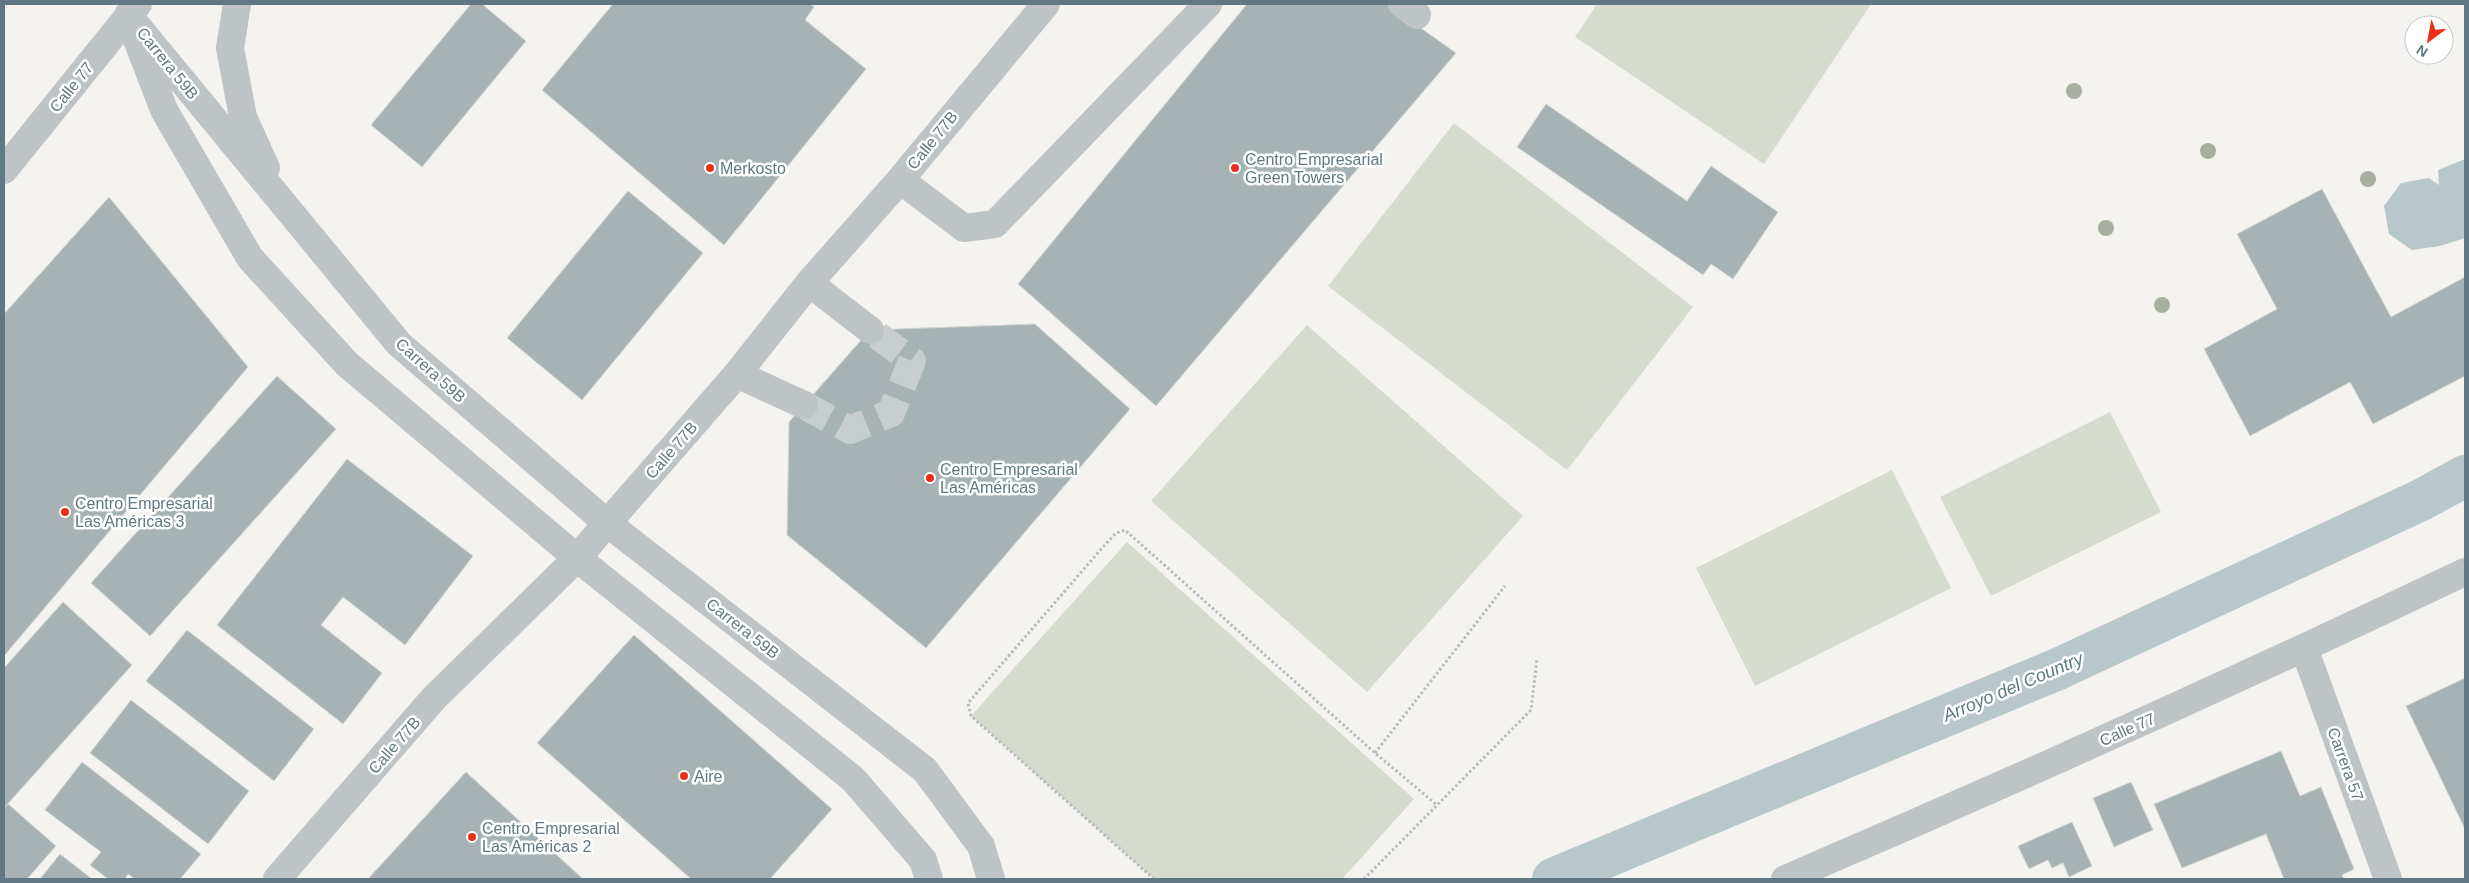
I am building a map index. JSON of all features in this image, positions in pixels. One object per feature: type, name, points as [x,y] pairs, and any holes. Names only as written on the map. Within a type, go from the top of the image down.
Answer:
[{"type":"street","points":[[237,4],[230,48],[243,117],[283,204]]},
{"type":"street","name":"Calle 77B","points":[[277,879],[434,698],[577,558],[737,374],[809,283],[900,180],[1046,4]]},
{"type":"street","points":[[900,180],[964,228],[995,224],[1208,4]]},
{"type":"street","name":"Carrera 59B","points":[[129,8],[283,204],[399,344],[607,523],[925,770],[981,846],[991,879]]},
{"type":"street","name":"Carrera 59B","points":[[129,8],[164,110],[250,258],[347,364],[577,558],[853,779],[923,860],[929,879]]},
{"type":"street","name":"Calle 77","points":[[4,170],[129,8]]},
{"type":"street","points":[[809,283],[870,330]]},
{"type":"street","points":[[737,374],[804,405]]},
{"type":"street","name":"Calle 77","points":[[1785,879],[1968,801],[2304,648],[2465,572]]},
{"type":"street","name":"Carrera 57","points":[[2304,648],[2388,879]]},
{"type":"path","points":[[1154,879],[971,716],[968,708],[968,703],[1116,533],[1125,530],[1375,753],[1437,805]]},
{"type":"path","points":[[1375,753],[1505,586]]},
{"type":"path","points":[[1364,879],[1531,710],[1538,659]]},
{"type":"shaded area","points":[[1597,4],[1871,4],[1764,164],[1575,37]]},
{"type":"shaded area","points":[[1454,123],[1693,307],[1567,470],[1328,286]]},
{"type":"shaded area","points":[[2465,159],[2465,238],[2440,246],[2412,250],[2389,234],[2384,206],[2401,183],[2429,178],[2439,185],[2438,170]]},
{"type":"shaded area","points":[[1307,325],[1523,516],[1367,692],[1151,501]]},
{"type":"shaded area","points":[[2110,412],[2161,512],[1991,596],[1940,497]]},
{"type":"shaded area","points":[[1892,470],[1951,588],[1755,686],[1696,568]]},
{"type":"shaded area","points":[[1127,542],[1414,799],[1342,879],[1154,879],[971,716]]},
{"type":"building","points":[[471,4],[482,4],[526,41],[422,167],[371,125]]},
{"type":"building","name":"Merkosto","points":[[613,4],[810,4],[814,7],[805,20],[866,69],[724,245],[542,90]]},
{"type":"building","name":"Centro Empresarial Green Towers","points":[[1247,4],[1387,4],[1456,53],[1156,406],[1018,284]]},
{"type":"building","points":[[1546,104],[1687,201],[1711,166],[1778,212],[1733,279],[1711,264],[1703,275],[1517,147]]},
{"type":"building","points":[[2322,189],[2391,317],[2465,277],[2465,376],[2373,424],[2350,382],[2250,436],[2204,349],[2277,309],[2237,234]]},
{"type":"building","points":[[628,191],[703,253],[582,400],[507,338]]},
{"type":"building","name":"Centro Empresarial Las Américas 3","points":[[109,197],[248,367],[4,656],[4,314]]},
{"type":"building","name":"Centro Empresarial Las Américas","points":[[1035,324],[1130,409],[926,648],[787,535],[789,422],[870,330]]},
{"type":"building","points":[[277,376],[336,429],[150,636],[91,583]]},
{"type":"building","points":[[347,459],[473,556],[405,645],[343,597],[321,625],[382,673],[343,724],[217,625]]},
{"type":"building","points":[[63,602],[132,665],[4,808],[4,668]]},
{"type":"building","points":[[187,630],[314,729],[274,781],[146,681]]},
{"type":"building","name":"Aire","points":[[634,635],[832,809],[770,879],[691,879],[537,743]]},
{"type":"building","points":[[2465,678],[2465,829],[2406,706]]},
{"type":"building","points":[[131,700],[249,791],[208,844],[90,753]]},
{"type":"building","points":[[2281,751],[2300,796],[2321,787],[2354,869],[2342,875],[2344,879],[2284,879],[2266,834],[2182,868],[2154,804]]},
{"type":"building","points":[[82,762],[201,854],[180,879],[135,879],[128,874],[125,879],[108,879],[90,865],[101,852],[45,810]]},
{"type":"building","name":"Centro Empresarial Las Américas 2","points":[[466,772],[583,879],[368,879]]},
{"type":"building","points":[[2131,782],[2153,830],[2114,847],[2093,798]]},
{"type":"building","points":[[8,804],[56,846],[27,879],[4,879],[4,808]]},
{"type":"building","points":[[2072,822],[2092,866],[2069,877],[2063,863],[2052,868],[2048,860],[2029,869],[2018,846]]},
{"type":"building","points":[[60,854],[92,879],[40,879]]},
{"type":"waterway","name":"Arroyo del Country","points":[[1553,879],[2058,669],[2421,500],[2465,476]]},
{"type":"tunnel","points":[[804,405],[850,430],[891,413],[912,361],[870,330]]},
{"type":"place","name":"Merkosto","points":[[710,168]]},
{"type":"place","name":"Centro Empresarial Green Towers","points":[[1235,168]]},
{"type":"place","name":"Centro Empresarial Las Américas","points":[[930,478]]},
{"type":"place","name":"Centro Empresarial Las Américas 3","points":[[65,512]]},
{"type":"place","name":"Aire","points":[[684,776]]},
{"type":"place","name":"Centro Empresarial Las Américas 2","points":[[472,837]]}]
